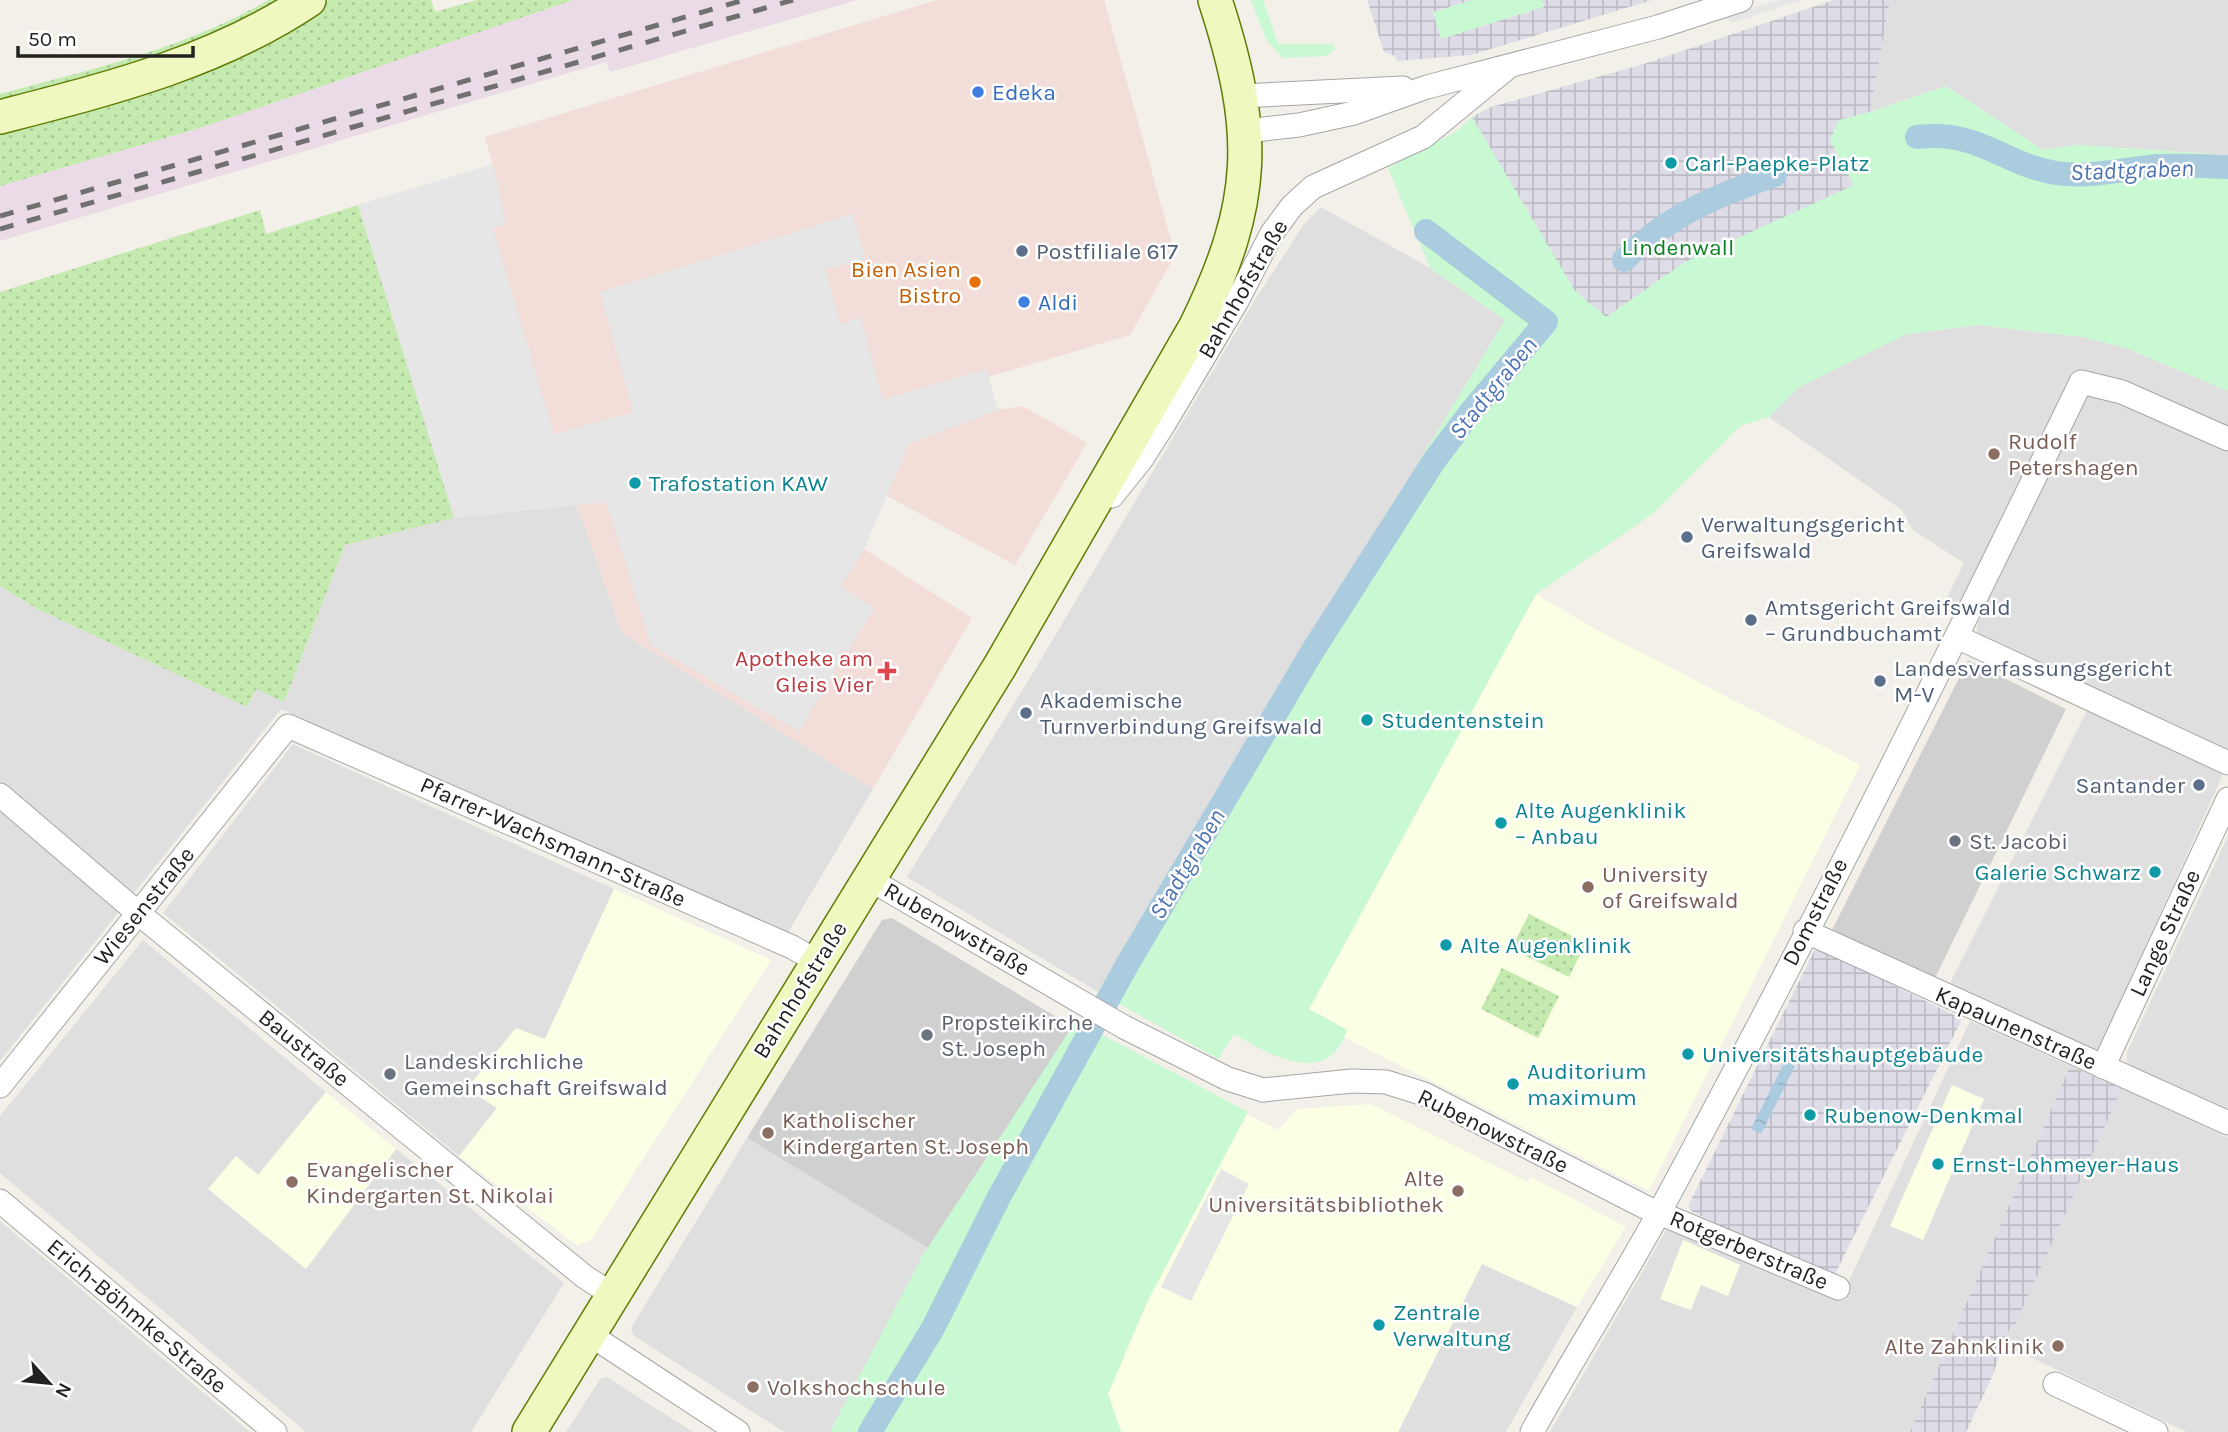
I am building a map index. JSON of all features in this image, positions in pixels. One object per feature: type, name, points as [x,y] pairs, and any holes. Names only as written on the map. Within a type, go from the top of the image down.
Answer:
[{"type":"main road","points":[[0,117],[110,88],[196,60],[252,35],[309,0]]},
{"type":"main road","points":[[1215,0],[1242,96]]},
{"type":"main road","name":"Bahnhofstraße","points":[[529,1432],[1070,548],[1196,326],[1219,280],[1231,246],[1242,197],[1246,131],[1242,96]]},
{"type":"street","name":"Bahnhofstraße","points":[[1246,131],[1299,125],[1354,113],[1427,87],[1658,27],[1741,0]]},
{"type":"street","name":"Bahnhofstraße","points":[[1070,548],[1147,451],[1237,301],[1272,233],[1292,206],[1313,187],[1423,137],[1507,68]]},
{"type":"street","name":"Bahnhofstraße","points":[[1242,96],[1427,87]]},
{"type":"street","name":"Domstraße","points":[[1532,1432],[1660,1212],[1957,637],[2081,382],[2122,393],[2228,439]]},
{"type":"street","points":[[1957,637],[2228,763]]},
{"type":"street","name":"Wiesenstraße","points":[[0,1087],[288,726]]},
{"type":"street","name":"Pfarrer-Wachsmann-Straße","points":[[288,726],[792,947],[818,962]]},
{"type":"street","name":"Baustraße","points":[[0,795],[138,913],[585,1277],[613,1296]]},
{"type":"street","name":"Lange Straße","points":[[2102,1067],[2228,799]]},
{"type":"street","name":"Rubenowstraße","points":[[869,878],[1076,999],[1228,1079],[1264,1090],[1353,1081],[1386,1083],[1424,1094],[1645,1208],[1660,1212]]},
{"type":"street","name":"Kapaunenstraße","points":[[1805,932],[2228,1123]]},
{"type":"street","name":"Erich-Böhmke-Straße","points":[[0,1201],[275,1432]]},
{"type":"street","name":"Rotgerberstraße","points":[[1660,1212],[1838,1288]]},
{"type":"street","points":[[589,1334],[738,1432]]},
{"type":"street","points":[[2055,1384],[2156,1432]]},
{"type":"shaded area","points":[[573,0],[857,0],[610,72],[606,62],[0,241],[0,186],[203,127]]},
{"type":"shaded area","points":[[937,0],[1104,0],[1175,255],[1130,335],[988,377],[998,410],[1023,406],[1087,443],[1015,565],[885,495],[864,549],[972,618],[873,789],[622,633],[577,505],[454,518],[358,205],[493,165],[485,137]]},
{"type":"shaded area","points":[[1367,0],[1472,0],[1433,12],[1441,39],[1544,7],[1542,0],[1652,0],[1471,55],[1397,61],[1395,56],[1384,52]]},
{"type":"shaded area","points":[[1778,0],[1803,0],[1732,23],[1724,17]]},
{"type":"shaded area","name":"Carl-Paepke-Platz","points":[[1834,0],[1890,0],[1870,112],[1839,120],[1830,140],[1854,185],[1685,262],[1606,317],[1575,291],[1472,117],[1491,107],[1644,64]]},
{"type":"shaded area","points":[[1890,0],[2228,0],[2228,155],[2076,145],[2043,150],[1946,86],[1870,112]]},
{"type":"shaded area","points":[[493,164],[506,224],[493,228],[554,434],[633,412],[600,292],[853,214],[866,259],[826,269],[840,324],[861,318],[883,399],[986,369],[998,410],[909,444],[864,549],[841,587],[874,608],[848,652],[842,649],[836,658],[841,661],[799,732],[651,645],[606,502],[454,518],[358,205]]},
{"type":"shaded area","points":[[1321,207],[1430,268],[1505,320],[1098,992],[907,877],[1031,676],[1255,300],[1304,224]]},
{"type":"shaded area","points":[[1978,325],[2082,337],[2126,348],[2228,391],[2228,754],[1976,634],[1978,621],[1944,603],[1964,563],[1913,530],[1902,510],[1769,417],[1799,387],[1907,334]]},
{"type":"shaded area","points":[[577,505],[622,633],[873,789],[787,934],[281,709],[0,1061],[0,586],[37,609],[247,707],[256,688],[284,702],[345,545],[454,518]]},
{"type":"shaded area","name":"University of Greifswald","points":[[1536,594],[1593,628],[1860,765],[1649,1191],[1344,1037],[1346,1029],[1309,1009]]},
{"type":"shaded area","points":[[1968,660],[2066,709],[1934,980],[1831,932]]},
{"type":"shaded area","points":[[2089,707],[2223,774],[2101,1046],[2094,1052],[1952,989],[1951,981]]},
{"type":"shaded area","points":[[293,744],[614,889],[545,1039],[467,1089],[497,1108],[459,1156],[163,913]]},
{"type":"shaded area","points":[[2228,836],[2228,1116],[2129,1068],[2127,1052]]},
{"type":"shaded area","points":[[614,889],[771,960],[591,1240],[577,1245],[459,1156],[497,1108],[467,1088],[516,1028],[545,1039]]},
{"type":"shaded area","points":[[892,918],[1073,1027],[928,1248],[747,1138],[882,920]]},
{"type":"shaded area","points":[[143,940],[326,1092],[258,1175],[209,1189],[305,1268],[396,1149],[564,1283],[471,1432],[306,1432],[0,1173],[0,1116]]},
{"type":"shaded area","points":[[1816,947],[1962,1019],[1832,1280],[1691,1211],[1688,1206]]},
{"type":"shaded area","points":[[1970,1021],[2070,1066],[1910,1432],[1550,1432],[1668,1227],[1840,1300]]},
{"type":"shaded area","points":[[2070,1066],[2121,1088],[2118,1097],[2014,1327],[2011,1326],[2004,1341],[1993,1375],[1966,1432],[1910,1432]]},
{"type":"shaded area","name":"Ernst-Lohmeyer-Haus","points":[[1952,1085],[1984,1099],[1923,1240],[1890,1226]]},
{"type":"shaded area","points":[[2121,1088],[2228,1138],[2228,1432],[2187,1432],[2003,1344],[2011,1325],[2014,1326]]},
{"type":"shaded area","name":"Evangelischer Kindergarten St. Nikolai","points":[[326,1092],[396,1149],[306,1269],[208,1189],[236,1156],[258,1175]]},
{"type":"shaded area","points":[[1371,1104],[1528,1182],[1531,1177],[1626,1227],[1577,1307],[1482,1264],[1398,1432],[1121,1432],[1108,1394],[1147,1302],[1246,1114],[1278,1130],[1297,1109]]},
{"type":"shaded area","points":[[747,1138],[928,1248],[830,1432],[784,1432],[633,1335],[631,1328]]},
{"type":"shaded area","points":[[1221,1169],[1249,1184],[1191,1301],[1161,1287]]},
{"type":"shaded area","points":[[0,1221],[250,1432],[0,1432]]},
{"type":"shaded area","points":[[1683,1240],[1740,1265],[1728,1296],[1701,1285],[1691,1310],[1660,1299]]},
{"type":"shaded area","points":[[1482,1264],[1577,1307],[1506,1432],[1398,1432]]},
{"type":"shaded area","points":[[607,1377],[693,1432],[566,1432],[601,1378]]},
{"type":"green space","points":[[268,0],[288,0],[183,52],[0,103],[0,94],[171,45]]},
{"type":"green space","points":[[330,0],[431,0],[435,12],[477,0],[573,0],[203,127],[0,186],[0,129]]},
{"type":"green space","points":[[1251,0],[1263,0],[1278,44],[1333,44],[1335,49],[1326,56],[1283,58],[1267,41]]},
{"type":"green space","points":[[1472,0],[1542,0],[1544,7],[1441,39],[1433,12]]},
{"type":"green space","name":"Lindenwall","points":[[1834,0],[1890,0],[1870,112],[1946,86],[2043,150],[2076,145],[2228,155],[2228,391],[2126,348],[2082,337],[1978,325],[1907,334],[1799,387],[1769,417],[1740,426],[1654,513],[1536,594],[1309,1009],[1347,1030],[1338,1048],[1326,1059],[1312,1063],[1296,1062],[1264,1050],[1234,1034],[1218,1059],[1098,992],[1505,320],[1430,268],[1388,168],[1454,133],[1472,117],[1491,107],[1644,64]]},
{"type":"green space","points":[[358,205],[454,518],[345,545],[284,702],[256,689],[247,707],[37,609],[0,586],[0,292],[260,210],[266,234]]},
{"type":"green space","points":[[1529,914],[1586,943],[1569,977],[1511,949]]},
{"type":"green space","points":[[1502,968],[1559,996],[1538,1038],[1481,1009]]},
{"type":"green space","points":[[1076,1021],[1248,1112],[1147,1302],[1108,1394],[1121,1432],[830,1432],[923,1255]]},
{"type":"water","points":[[1785,1061],[1795,1066],[1761,1134],[1751,1129]]},
{"type":"waterway","name":"Stadtgraben","points":[[1917,137],[1958,138],[2037,169],[2056,173],[2094,174],[2158,166],[2228,167]]},
{"type":"waterway","name":"Stadtgraben","points":[[1624,260],[1658,231],[1695,208],[1775,175]]},
{"type":"waterway","name":"Stadtgraben","points":[[870,1432],[933,1328],[999,1197],[1127,965],[1312,652],[1434,461],[1546,322],[1426,231]]},
{"type":"railway","points":[[0,216],[744,0]]},
{"type":"railway","points":[[0,229],[793,0]]},
{"type":"place","name":"Edeka","points":[[978,92]]},
{"type":"place","name":"Carl-Paepke-Platz","points":[[1671,163]]},
{"type":"place","name":"Postfiliale 617","points":[[1022,251]]},
{"type":"place","name":"Bien Asien Bistro","points":[[975,282]]},
{"type":"place","name":"Aldi","points":[[1024,302]]},
{"type":"place","name":"Rudolf Petershagen","points":[[1994,454]]},
{"type":"place","name":"Trafostation KAW","points":[[635,483]]},
{"type":"place","name":"Verwaltungsgericht Greifswald","points":[[1687,537]]},
{"type":"place","name":"Amtsgericht Greifswald – Grundbuchamt","points":[[1751,620]]},
{"type":"place","name":"Apotheke am Gleis Vier","points":[[887,671]]},
{"type":"place","name":"Landesverfassungsgericht M-V","points":[[1880,681]]},
{"type":"place","name":"Akademische Turnverbindung Greifswald","points":[[1026,713]]},
{"type":"place","name":"Studentenstein","points":[[1367,720]]},
{"type":"place","name":"Santander","points":[[2199,785]]},
{"type":"place","name":"Alte Augenklinik – Anbau","points":[[1501,823]]},
{"type":"place","name":"St. Jacobi","points":[[1955,841]]},
{"type":"place","name":"Galerie Schwarz","points":[[2155,872]]},
{"type":"place","name":"University of Greifswald","points":[[1588,887]]},
{"type":"place","name":"Alte Augenklinik","points":[[1446,945]]},
{"type":"place","name":"Propsteikirche St. Joseph","points":[[927,1035]]},
{"type":"place","name":"Universitätshauptgebäude","points":[[1688,1054]]},
{"type":"place","name":"Landeskirchliche Gemeinschaft Greifswald","points":[[390,1074]]},
{"type":"place","name":"Auditorium maximum","points":[[1513,1084]]},
{"type":"place","name":"Rubenow-Denkmal","points":[[1810,1115]]},
{"type":"place","name":"Katholischer Kindergarten St. Joseph","points":[[768,1133]]},
{"type":"place","name":"Ernst-Lohmeyer-Haus","points":[[1938,1164]]},
{"type":"place","name":"Evangelischer Kindergarten St. Nikolai","points":[[292,1182]]},
{"type":"place","name":"Alte Universitätsbibliothek","points":[[1458,1191]]},
{"type":"place","name":"Zentrale Verwaltung","points":[[1379,1325]]},
{"type":"place","name":"Alte Zahnklinik","points":[[2058,1346]]},
{"type":"place","name":"Volkshochschule","points":[[753,1387]]}]
